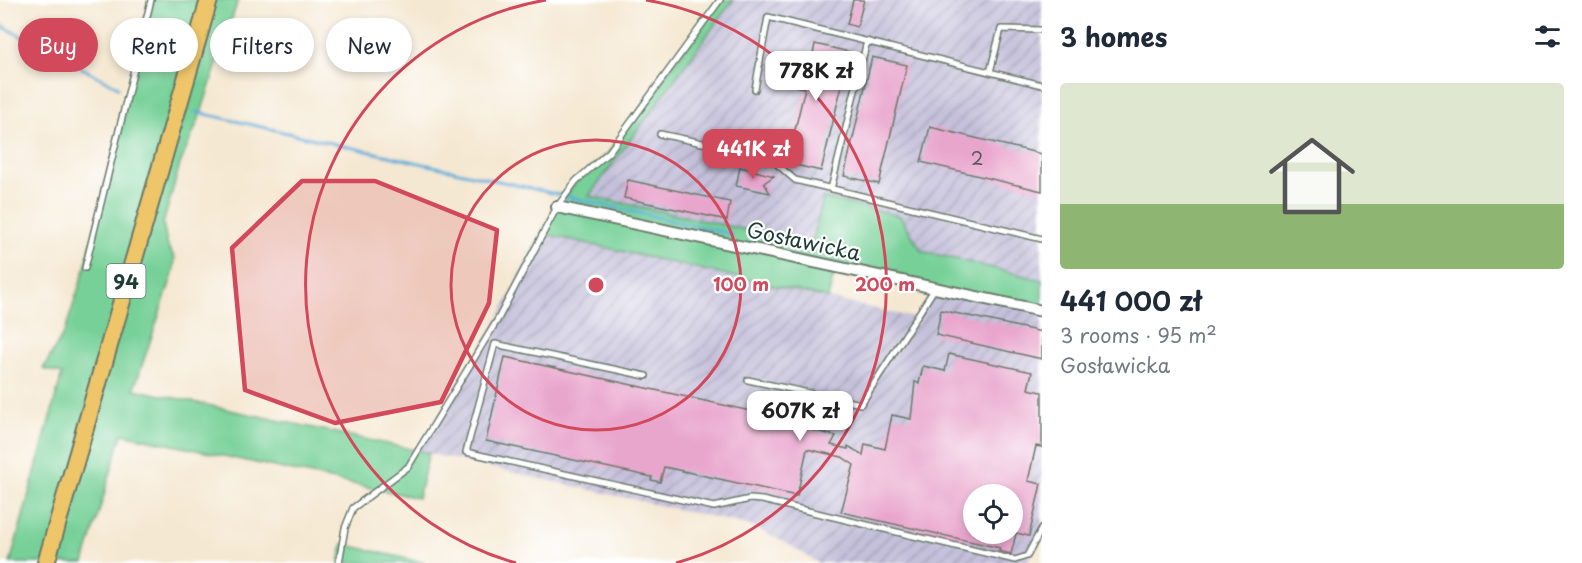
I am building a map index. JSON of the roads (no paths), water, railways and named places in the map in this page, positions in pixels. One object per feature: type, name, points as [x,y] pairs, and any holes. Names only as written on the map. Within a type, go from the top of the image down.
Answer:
[{"type":"main road","name":"94","points":[[46,563],[208,0]]},
{"type":"street","name":"Gosławicka","points":[[557,207],[1042,311]]},
{"type":"lane","points":[[86,268],[151,0]]},
{"type":"lane","points":[[339,563],[345,528],[353,508],[408,467],[498,319],[557,207],[576,181],[609,152],[720,0]]},
{"type":"lane","points":[[755,89],[768,17],[1042,85]]},
{"type":"lane","points":[[990,72],[1001,29],[1042,30]]},
{"type":"lane","points":[[831,189],[867,41]]},
{"type":"lane","points":[[660,134],[769,157],[795,180],[1042,238]]},
{"type":"lane","points":[[748,380],[861,404],[935,288]]},
{"type":"lane","points":[[646,376],[495,344],[466,452],[714,507],[750,499],[762,500],[1014,560],[1027,556],[1042,528]]},
{"type":"waterway","points":[[0,25],[118,87]]},
{"type":"waterway","points":[[196,112],[731,234]]}]
